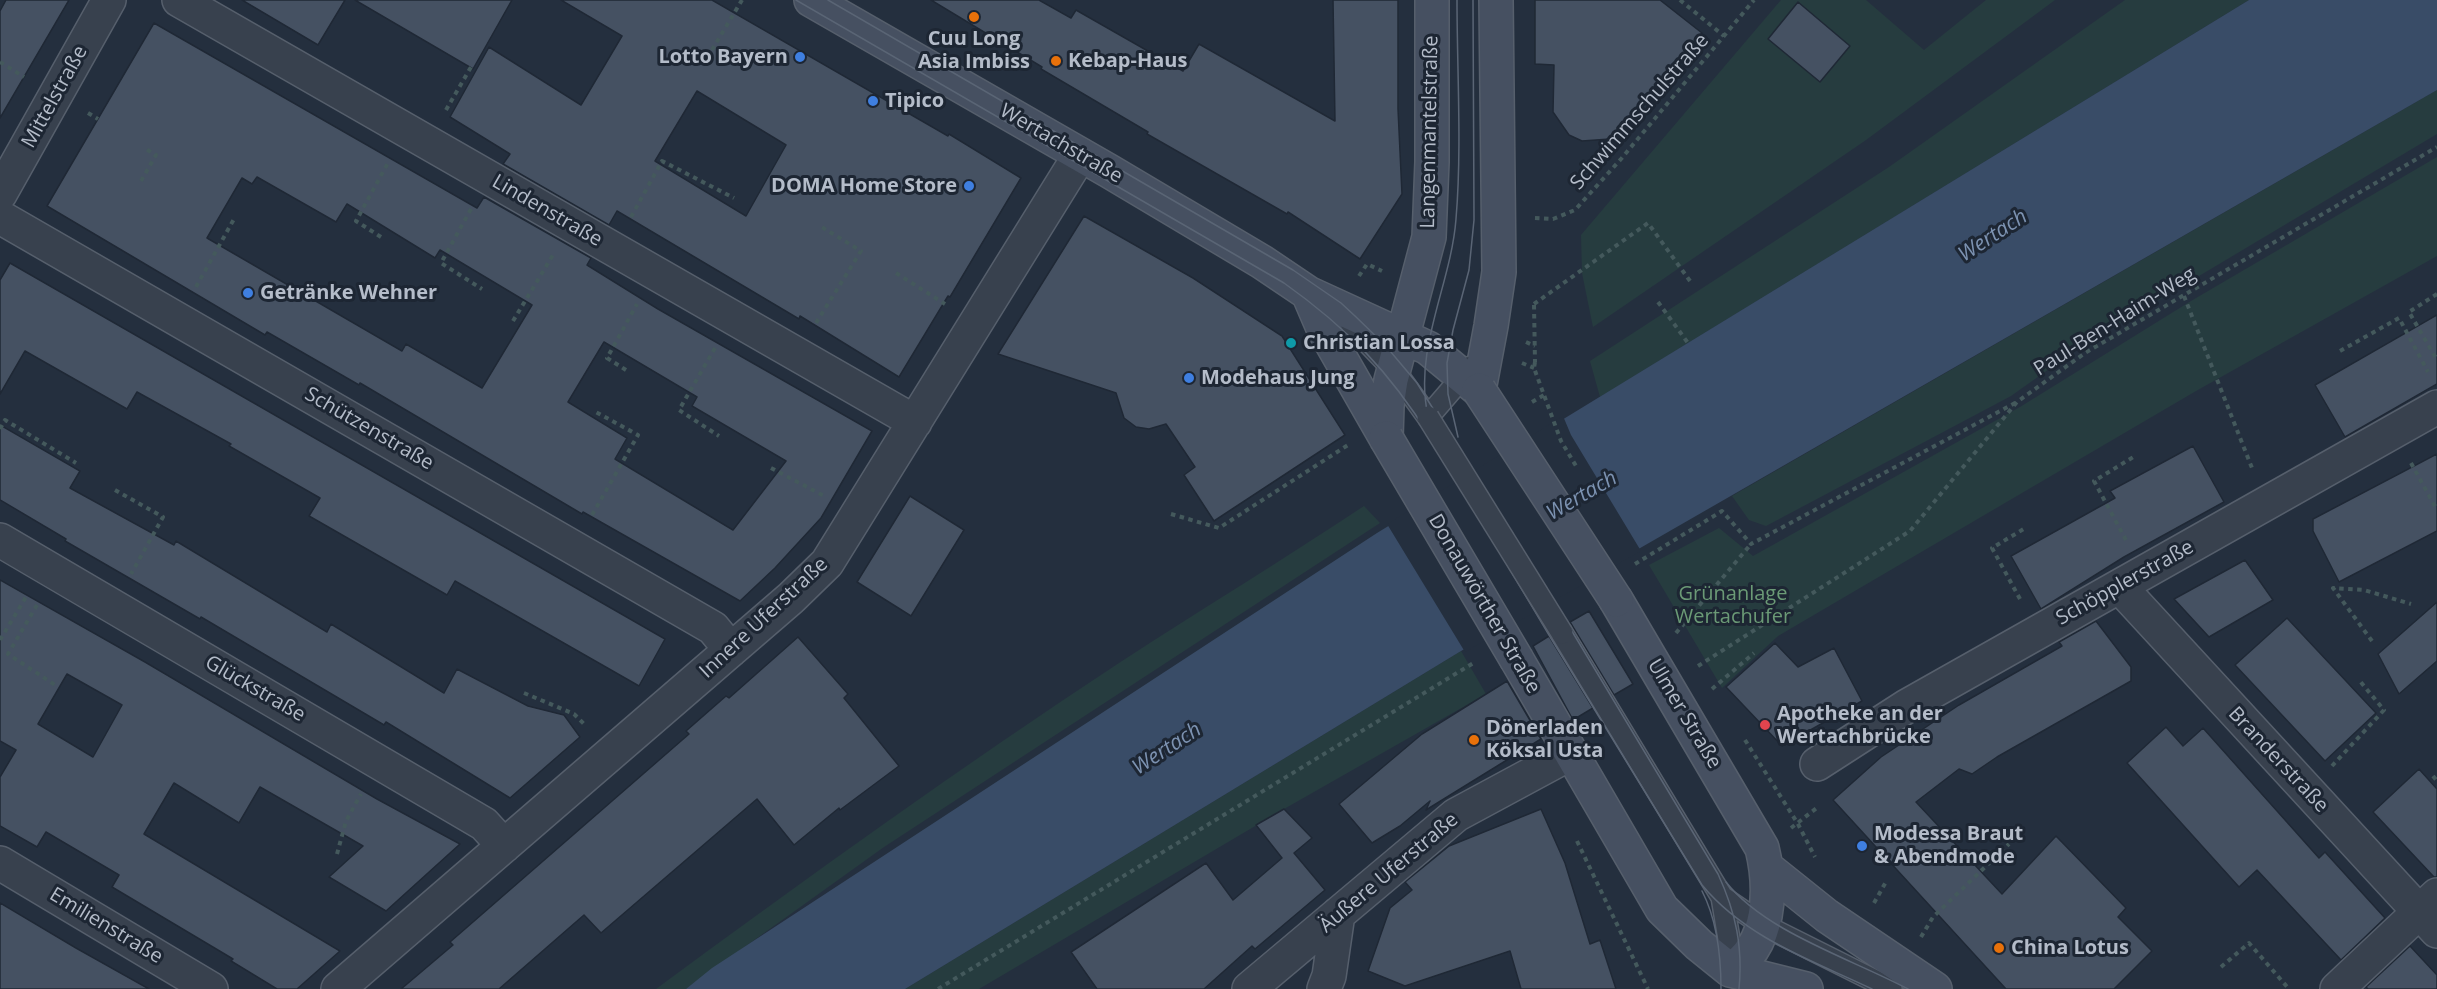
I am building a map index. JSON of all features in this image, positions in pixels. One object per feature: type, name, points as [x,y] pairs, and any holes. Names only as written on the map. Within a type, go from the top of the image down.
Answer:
[{"type":"main road","name":"Wertachstraße","points":[[811,0],[1080,154],[1262,262],[1308,293],[1437,354],[1471,383]]},
{"type":"main road","name":"Langenmantelstraße","points":[[1372,438],[1387,406],[1402,337],[1429,237],[1432,162],[1432,0]]},
{"type":"main road","points":[[1471,383],[1488,347],[1499,272],[1496,0]]},
{"type":"main road","points":[[1308,293],[1372,438]]},
{"type":"main road","name":"Ulmer Straße","points":[[1471,383],[1616,600],[1762,848],[1767,868]]},
{"type":"main road","name":"Donauwörther Straße","points":[[1372,438],[1517,660],[1662,909],[1730,979]]},
{"type":"main road","points":[[1767,868],[1768,898],[1760,935],[1730,979],[1806,989]]},
{"type":"main road","points":[[1767,868],[1827,916],[1898,978],[1935,989]]},
{"type":"street","name":"Mittelstraße","points":[[0,194],[109,0]]},
{"type":"street","name":"Lindenstraße","points":[[179,0],[915,422]]},
{"type":"street","name":"Innere Uferstraße","points":[[338,989],[791,598],[827,563],[1080,154]]},
{"type":"street","name":"Schützenstraße","points":[[0,217],[713,628],[731,650]]},
{"type":"street","name":"Schöpplerstraße","points":[[1817,764],[1906,706],[2393,433],[2434,393]]},
{"type":"street","name":"Glückstraße","points":[[0,540],[484,824],[504,846]]},
{"type":"street","name":"Branderstraße","points":[[2132,580],[2303,788],[2431,913]]},
{"type":"street","name":"Äußere Uferstraße","points":[[1249,989],[1456,815],[1571,753]]},
{"type":"street","name":"Emilienstraße","points":[[0,863],[211,989]]},
{"type":"street","points":[[2337,989],[2431,913]]},
{"type":"street","points":[[1324,989],[1329,976],[1338,915]]},
{"type":"lane","points":[[1308,293],[1350,323],[1394,370],[1428,417],[1563,633],[1722,897],[1730,945],[1730,979]]},
{"type":"lane","points":[[1428,417],[1471,383]]},
{"type":"lane","points":[[1722,897],[1763,925],[1898,978]]},
{"type":"path","points":[[712,50],[742,0]]},
{"type":"path","points":[[1680,0],[1724,36]]},
{"type":"path","name":"Schwimmschulstraße","points":[[1534,218],[1553,219],[1575,210],[1621,159],[1754,0]]},
{"type":"path","points":[[381,237],[356,221],[417,136],[471,67]]},
{"type":"path","name":"Paul-Ben-Haim-Weg","points":[[1667,686],[1910,531],[2017,402],[2085,353],[2437,147]]},
{"type":"path","points":[[141,181],[156,155],[146,149]]},
{"type":"path","points":[[614,249],[662,161],[734,198]]},
{"type":"path","points":[[482,289],[441,263],[489,178]]},
{"type":"path","points":[[177,319],[234,219]]},
{"type":"path","points":[[1534,304],[1648,223],[1690,281]]},
{"type":"path","points":[[513,321],[572,225]]},
{"type":"path","points":[[797,355],[861,251],[820,226]]},
{"type":"path","points":[[626,370],[607,358],[654,273]]},
{"type":"path","points":[[896,273],[976,323]]},
{"type":"path","points":[[1534,293],[1534,368],[1561,441],[1579,472]]},
{"type":"path","points":[[2437,294],[2409,312],[2437,360]]},
{"type":"path","points":[[2184,296],[2266,504]]},
{"type":"path","points":[[1658,302],[1688,343]]},
{"type":"path","points":[[719,436],[679,410],[733,317]]},
{"type":"path","points":[[2340,351],[2399,318],[2434,393]]},
{"type":"path","points":[[1527,365],[1534,368]]},
{"type":"path","points":[[1676,634],[1751,544],[2017,402]]},
{"type":"path","points":[[573,547],[638,435],[594,411]]},
{"type":"path","points":[[0,429],[5,420],[76,463]]},
{"type":"path","points":[[2393,433],[2437,510]]},
{"type":"path","points":[[1171,514],[1219,528],[1372,438]]},
{"type":"path","points":[[2132,580],[2094,481],[2135,456]]},
{"type":"path","points":[[771,468],[857,514]]},
{"type":"path","points":[[114,606],[163,517],[115,490]]},
{"type":"path","points":[[1640,572],[1632,565],[1722,512],[1751,544]]},
{"type":"path","points":[[2027,527],[1992,548],[2037,632]]},
{"type":"path","points":[[0,640],[50,569]]},
{"type":"path","points":[[50,569],[8,654],[55,685]]},
{"type":"path","points":[[2372,641],[2333,588],[2364,590],[2411,604]]},
{"type":"path","points":[[1712,689],[1754,653]]},
{"type":"path","points":[[938,989],[1480,659]]},
{"type":"path","points":[[2303,788],[2336,763],[2384,710],[2359,680]]},
{"type":"path","points":[[524,693],[574,714],[612,753]]},
{"type":"path","points":[[337,854],[346,821],[379,762]]},
{"type":"path","points":[[2433,776],[2437,781]]},
{"type":"path","points":[[1778,792],[1798,824],[1818,807]]},
{"type":"path","points":[[1898,978],[1933,916],[2009,844]]},
{"type":"path","points":[[1623,933],[1648,989]]},
{"type":"path","points":[[2222,967],[2249,943],[2289,989]]},
{"type":"green space","points":[[1781,0],[1866,0],[1924,50],[1986,0],[2055,0],[1866,140],[1593,327],[1582,273],[1581,235]]},
{"type":"green space","points":[[2125,0],[2249,0],[1600,397],[1590,361],[1889,167]]},
{"type":"green space","points":[[2437,90],[2437,134],[2080,347],[2011,396],[1766,526],[1749,520],[1732,496]]},
{"type":"green space","name":"Grünanlage Wertachufer","points":[[2437,157],[2437,256],[2196,391],[1778,636],[1722,688],[1649,565],[1719,528],[1753,556],[2020,407],[2191,301]]},
{"type":"green space","points":[[1364,506],[1380,523],[884,847],[686,989],[656,989],[1001,742],[1119,663]]},
{"type":"green space","points":[[1461,651],[1486,694],[1284,809],[979,989],[905,989]]},
{"type":"water","name":"Wertach","points":[[2249,0],[2437,0],[2437,90],[1461,651],[905,989],[686,989],[712,968],[1377,533]]},
{"type":"pier","points":[[1563,416],[1571,435],[1641,551],[1465,652],[1387,524]]},
{"type":"building","points":[[6,0],[69,0],[0,118],[0,11]]},
{"type":"building","points":[[242,0],[345,0],[318,45]]},
{"type":"building","points":[[355,0],[512,0],[473,69]]},
{"type":"building","points":[[561,0],[712,0],[948,136],[949,134],[1021,178],[899,377],[800,316],[799,319],[617,211],[609,225],[503,164],[510,154],[450,117],[489,47],[581,105],[622,36]],"holes":[[[697,91],[786,145],[746,216],[655,161]]]},
{"type":"building","points":[[931,0],[1039,0],[1071,18],[1076,10],[1183,71],[1199,44],[1335,121],[1333,0],[1398,0],[1398,109],[1402,194],[1360,259],[1288,212],[1287,214],[1147,134],[1148,132]]},
{"type":"building","points":[[1535,0],[1660,0],[1702,33],[1619,133],[1610,139],[1582,141],[1569,135],[1553,112],[1554,65],[1535,64]]},
{"type":"building","points":[[1798,2],[1850,46],[1820,82],[1768,39]]},
{"type":"building","points":[[154,23],[477,208],[484,197],[591,258],[587,265],[658,309],[872,431],[821,518],[775,568],[740,601],[583,512],[582,514],[360,383],[359,385],[267,332],[265,335],[47,206]],"holes":[[[257,177],[336,222],[347,204],[435,258],[440,250],[532,305],[482,388],[406,344],[402,351],[207,238],[242,178],[252,184]],[[604,342],[697,397],[692,406],[786,461],[733,530],[615,459],[627,438],[568,402]]]},
{"type":"building","name":"Modehaus Jung","points":[[1084,216],[1193,278],[1282,336],[1345,435],[1214,521],[1184,475],[1195,467],[1166,424],[1149,429],[1136,427],[1124,418],[1116,393],[998,354]]},
{"type":"building","points":[[10,263],[665,639],[639,686],[455,581],[447,595],[309,516],[320,498],[229,446],[231,444],[137,392],[127,409],[25,351],[0,394],[0,280]]},
{"type":"building","points":[[2437,315],[2437,384],[2345,437],[2315,385]]},
{"type":"building","points":[[0,425],[80,471],[70,488],[174,545],[176,541],[327,632],[331,624],[444,693],[457,669],[528,706],[564,715],[580,737],[510,798],[386,722],[384,725],[201,617],[200,619],[65,541],[66,539],[0,500]]},
{"type":"building","points":[[2193,446],[2224,502],[2124,557],[2041,609],[2011,556],[2115,498],[2110,491]]},
{"type":"building","points":[[2437,454],[2437,531],[2339,582],[2313,531],[2313,519]]},
{"type":"building","points":[[910,496],[964,530],[911,616],[857,582]]},
{"type":"building","points":[[2245,560],[2273,600],[2209,637],[2174,599]]},
{"type":"building","points":[[0,580],[145,662],[377,799],[460,844],[386,911],[329,877],[363,846],[260,787],[239,823],[174,783],[144,834],[340,951],[297,989],[277,989],[231,961],[233,959],[112,887],[119,875],[46,832],[37,847],[0,826],[0,777],[16,750],[0,741]],"holes":[[[67,674],[122,705],[93,757],[38,724]]]},
{"type":"building","points":[[2437,602],[2437,661],[2399,694],[2378,654]]},
{"type":"building","points":[[1589,611],[1633,684],[1614,695],[1570,622]]},
{"type":"building","points":[[2287,618],[2376,713],[2325,761],[2235,665]]},
{"type":"building","points":[[2096,621],[2131,667],[2131,681],[1997,757],[1972,774],[1959,769],[1916,802],[2002,894],[2056,836],[2126,908],[2118,917],[2152,951],[2114,989],[2006,989],[1833,800],[1881,757],[1959,705],[2062,646],[2059,642]]},
{"type":"building","points":[[1549,636],[1593,708],[1573,720],[1533,646]]},
{"type":"building","points":[[798,637],[848,694],[844,698],[899,766],[840,810],[839,808],[794,845],[757,799],[601,933],[584,915],[499,989],[401,989],[453,945],[450,942],[689,734],[686,731],[726,696],[729,698]]},
{"type":"building","points":[[1775,643],[1798,667],[1834,648],[1862,701],[1782,746],[1726,687]]},
{"type":"building","points":[[1507,681],[1541,739],[1426,810],[1430,801],[1400,826],[1372,843],[1339,804],[1422,734]]},
{"type":"building","points":[[2166,727],[2183,746],[2203,728],[2319,858],[2325,852],[2385,918],[2341,960],[2257,870],[2239,887],[2127,763]]},
{"type":"building","points":[[2419,769],[2437,789],[2437,877],[2434,877],[2373,812]]},
{"type":"building","points":[[1284,809],[1312,838],[1294,853],[1325,890],[1255,949],[1252,946],[1204,989],[1097,989],[1071,952],[1206,863],[1233,900],[1282,858],[1256,825]]},
{"type":"building","points":[[1541,809],[1565,863],[1590,944],[1600,940],[1616,989],[1521,989],[1510,951],[1405,986],[1368,971],[1390,908],[1412,890],[1405,882],[1449,846]]},
{"type":"building","points":[[0,903],[76,948],[149,989],[0,989]]},
{"type":"building","points":[[2410,946],[2437,975],[2437,989],[2368,989],[2366,987]]},
{"type":"tram line","points":[[796,0],[1284,283],[1327,316],[1365,352],[1383,371],[1430,437]]},
{"type":"tram line","points":[[828,0],[1293,270],[1341,303],[1385,345],[1417,383],[1570,628],[1718,874],[1737,930],[1740,959],[1739,989]]},
{"type":"tram line","points":[[1457,0],[1459,137],[1456,219],[1453,244],[1434,317],[1425,366],[1428,416],[1434,436],[1449,467],[1552,640],[1702,885],[1719,903],[1759,934],[1872,989]]},
{"type":"tram line","points":[[1458,437],[1448,394],[1447,363],[1469,270],[1474,220],[1473,0]]},
{"type":"tram line","points":[[1726,882],[1743,900],[1786,930],[1908,989]]},
{"type":"tram line","points":[[1702,891],[1717,938],[1721,989]]},
{"type":"place","name":"Cuu Long Asia Imbiss","points":[[974,17]]},
{"type":"place","name":"Lotto Bayern","points":[[800,57]]},
{"type":"place","name":"Kebap-Haus","points":[[1056,61]]},
{"type":"place","name":"Tipico","points":[[873,101]]},
{"type":"place","name":"DOMA Home Store","points":[[969,186]]},
{"type":"place","name":"Getränke Wehner","points":[[248,293]]},
{"type":"place","name":"Christian Lossa","points":[[1291,343]]},
{"type":"place","name":"Modehaus Jung","points":[[1189,378]]},
{"type":"place","name":"Apotheke an der Wertachbrücke","points":[[1765,725]]},
{"type":"place","name":"Dönerladen Köksal Usta","points":[[1474,740]]},
{"type":"place","name":"Modessa Braut & Abendmode","points":[[1862,846]]},
{"type":"place","name":"China Lotus","points":[[1999,948]]}]
